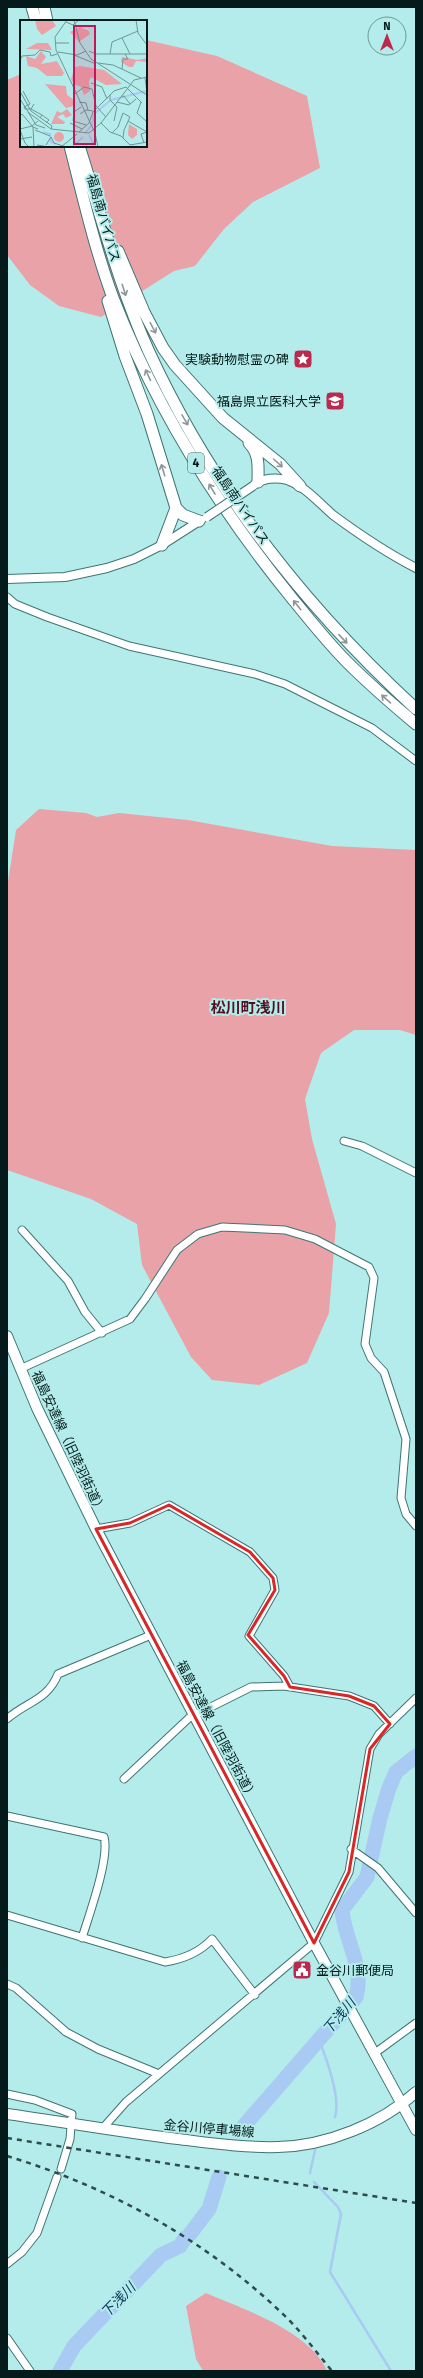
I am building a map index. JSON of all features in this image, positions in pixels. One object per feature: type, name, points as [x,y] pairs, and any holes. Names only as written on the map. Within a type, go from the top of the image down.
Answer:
[{"type":"highway","points":[[32,7],[36,20]]},
{"type":"highway","points":[[44,7],[47,20]]},
{"type":"highway","name":"福島南バイパス","points":[[70,147],[113,298],[156,393],[213,492],[240,531],[309,619],[346,661],[416,724]]},
{"type":"highway","name":"福島南バイパス","points":[[79,147],[100,217],[127,297],[149,352],[172,398],[236,506],[322,616],[368,666],[416,710]]},
{"type":"highway","points":[[79,181],[102,283],[125,356],[147,414],[176,508],[183,515],[203,519]]},
{"type":"highway","points":[[100,217],[163,348],[189,382],[255,449],[258,458],[256,484]]},
{"type":"highway","points":[[223,418],[280,464],[300,486]]},
{"type":"highway","points":[[162,545],[176,508]]},
{"type":"main road","name":"福島安達線（旧陸羽街道）","points":[[7,1336],[37,1408],[96,1529],[151,1635],[196,1715],[314,1943],[416,2130]]},
{"type":"main road","name":"金谷川停車場線","points":[[7,2114],[71,2125],[205,2143],[278,2147],[325,2140],[346,2133],[402,2105],[416,2092]]},
{"type":"street","points":[[7,579],[65,577],[93,571],[134,559],[162,545],[256,484],[277,479],[300,486],[333,514],[381,549],[416,568]]},
{"type":"street","points":[[7,597],[15,604],[129,646],[255,674],[285,684],[372,728],[416,761]]},
{"type":"street","points":[[344,1141],[362,1146],[416,1173]]},
{"type":"street","points":[[20,1369],[130,1319],[177,1250],[198,1234],[216,1229],[230,1228],[296,1232],[315,1239],[369,1267],[374,1278],[373,1295],[365,1344],[371,1358],[384,1372],[406,1439],[401,1498],[406,1514],[416,1526]]},
{"type":"street","points":[[22,1230],[68,1281],[85,1312],[102,1333]]},
{"type":"street","points":[[96,1529],[130,1524],[169,1505],[250,1552],[273,1578],[275,1590],[249,1636],[284,1676],[290,1687]]},
{"type":"street","points":[[7,1719],[49,1690],[53,1686],[58,1674],[151,1635]]},
{"type":"street","points":[[124,1779],[189,1718],[251,1687],[261,1685],[290,1687],[349,1696],[374,1706],[390,1724]]},
{"type":"street","points":[[102,2129],[126,2102],[255,1995],[314,1943],[349,1872],[370,1749],[379,1734],[416,1698]]},
{"type":"street","points":[[7,1816],[104,1837],[106,1843],[103,1861],[82,1938]]},
{"type":"street","points":[[352,1849],[378,1868],[416,1913]]},
{"type":"street","points":[[7,1915],[165,1962],[179,1960],[201,1950],[212,1939],[255,1995]]},
{"type":"street","points":[[7,1984],[16,1988],[66,2032],[98,2049],[159,2074]]},
{"type":"street","points":[[374,2053],[416,2023]]},
{"type":"street","points":[[7,2094],[61,2109],[72,2114],[70,2139],[61,2169]]},
{"type":"street","points":[[7,2264],[22,2252],[37,2233],[57,2177]]},
{"type":"street","points":[[7,2338],[30,2371]]},
{"type":"highlighted area","points":[[169,1505],[250,1552],[273,1578],[275,1590],[248,1635],[284,1676],[290,1687],[349,1696],[374,1706],[390,1724],[370,1749],[349,1872],[314,1943],[96,1529],[130,1523]]},
{"type":"shaded area","points":[[147,40],[217,56],[307,96],[320,168],[253,202],[224,229],[195,266],[174,271],[101,317],[59,306],[30,285],[7,255],[7,80],[20,74],[20,147],[147,147]]},
{"type":"shaded area","points":[[39,809],[86,813],[97,817],[119,813],[188,820],[332,846],[416,850],[416,1035],[400,1030],[354,1030],[321,1053],[305,1099],[312,1139],[336,1224],[329,1313],[307,1363],[259,1385],[212,1380],[191,1357],[142,1265],[137,1224],[91,1199],[7,1170],[7,888],[16,830]]},
{"type":"shaded area","points":[[206,2293],[256,2314],[291,2333],[306,2344],[318,2357],[327,2371],[203,2371],[196,2359],[186,2306]]},
{"type":"waterway","name":"下浅川","points":[[243,2127],[356,1997],[358,1975],[346,1932],[342,1910],[367,1877],[380,1818],[389,1788],[396,1772],[416,1756]]},
{"type":"waterway","points":[[319,2040],[335,2089],[335,2117]]},
{"type":"waterway","points":[[310,2173],[315,2150]]},
{"type":"waterway","name":"下浅川","points":[[190,2234],[209,2209],[219,2177]]},
{"type":"waterway","points":[[314,2182],[338,2207],[341,2214],[330,2272],[391,2371]]},
{"type":"waterway","name":"下浅川","points":[[60,2371],[74,2346],[161,2255],[180,2246],[185,2238]]},
{"type":"railway","points":[[7,2138],[416,2203]]},
{"type":"railway","points":[[7,2156],[46,2169],[121,2201],[157,2220],[191,2241],[257,2290],[287,2318],[332,2371]]},
{"type":"place","name":"実験動物慰霊の碑","points":[[303,359]]},
{"type":"place","name":"福島県立医科大学","points":[[335,401]]},
{"type":"place","name":"金谷川郵便局","points":[[302,1970]]},
{"type":"district","name":"松川町浅川","points":[[248,1008]]}]
